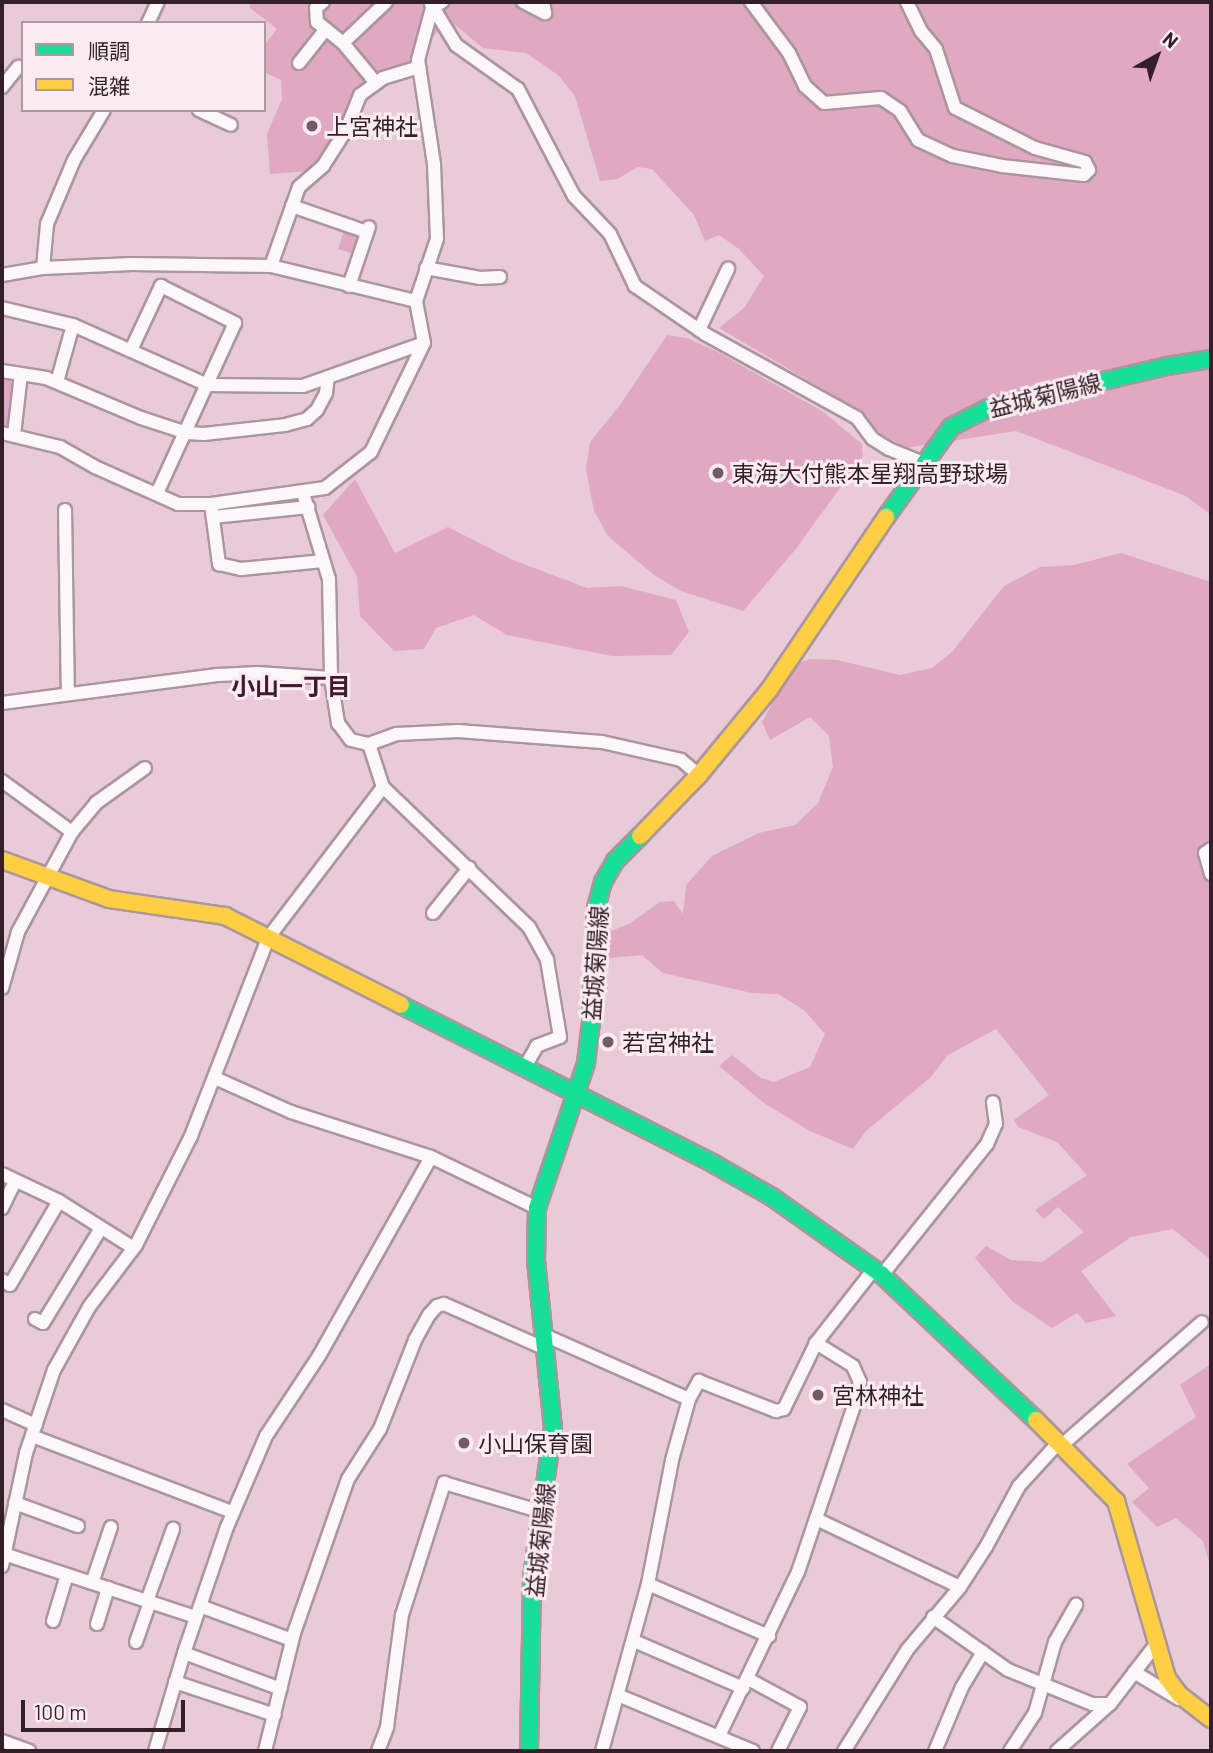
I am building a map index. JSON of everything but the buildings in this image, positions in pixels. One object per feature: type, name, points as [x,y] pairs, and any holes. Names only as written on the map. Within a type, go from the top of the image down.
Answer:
[{"type":"main road","name":"益城菊陽線","points":[[530,1751],[532,1577],[539,1511],[553,1428],[536,1260],[537,1208],[586,1063],[591,1024],[596,908],[603,882],[615,861],[699,775],[769,690],[951,427],[988,408],[1211,359]]},
{"type":"main road","points":[[2,860],[109,899],[225,916],[677,1144],[772,1197],[878,1272],[1061,1443],[1116,1501],[1167,1678],[1192,1707],[1211,1719]]},
{"type":"street","points":[[149,21],[158,2]]},
{"type":"street","points":[[323,2],[316,8],[314,15],[344,43],[376,83]]},
{"type":"street","points":[[344,43],[386,2]]},
{"type":"street","points":[[523,2],[545,13],[543,2]]},
{"type":"street","points":[[751,2],[789,53],[805,86],[824,103],[881,98],[900,111],[918,140],[953,156],[1029,169],[1084,174],[1089,170],[1085,162],[1035,148],[955,108],[936,49],[921,31],[907,2]]},
{"type":"street","points":[[212,511],[325,488],[371,452],[424,343],[416,301],[437,239],[434,164],[419,67],[435,4]]},
{"type":"street","points":[[435,4],[456,45],[518,89],[574,196],[610,234],[635,286],[698,330],[857,418],[873,439],[889,449],[924,463]]},
{"type":"street","points":[[299,63],[326,29]]},
{"type":"street","points":[[2,87],[18,67]]},
{"type":"street","points":[[271,266],[299,187],[323,166],[346,130],[360,95],[376,83],[419,67]]},
{"type":"street","points":[[43,268],[47,224],[74,160],[103,112]]},
{"type":"street","points":[[203,112],[231,125]]},
{"type":"street","points":[[292,206],[368,228],[349,286]]},
{"type":"street","points":[[2,275],[43,268],[132,264],[271,266],[416,301]]},
{"type":"street","points":[[426,268],[480,278],[500,277]]},
{"type":"street","points":[[698,330],[728,269]]},
{"type":"street","points":[[131,350],[161,286],[234,323],[187,433],[157,493]]},
{"type":"street","points":[[2,308],[73,325],[208,385],[303,386],[424,343]]},
{"type":"street","points":[[57,382],[73,325]]},
{"type":"street","points":[[2,371],[57,382],[187,433],[205,434],[285,425],[307,419],[317,410],[326,393],[328,377]]},
{"type":"street","points":[[21,374],[8,434],[60,447],[95,467],[178,504],[212,511],[308,507]]},
{"type":"street","points":[[303,493],[329,579],[331,678],[338,723],[351,740],[369,744],[397,734],[458,731],[602,742],[681,760],[699,775]]},
{"type":"street","points":[[65,510],[68,693]]},
{"type":"street","points":[[212,511],[219,564],[241,569],[324,561]]},
{"type":"street","points":[[2,703],[245,673],[331,678]]},
{"type":"street","points":[[369,744],[383,787],[529,927],[547,960],[560,1037],[537,1046],[525,1067]]},
{"type":"street","points":[[2,988],[18,932],[72,832],[96,803],[145,768]]},
{"type":"street","points":[[2,781],[72,832]]},
{"type":"street","points":[[292,1640],[198,1612],[148,1601],[67,1575],[3,1560],[34,1430],[54,1370],[89,1307],[136,1245],[191,1136],[268,938],[383,787]]},
{"type":"street","points":[[1211,849],[1205,853],[1211,874]]},
{"type":"street","points":[[433,913],[469,868]]},
{"type":"street","points":[[215,1078],[291,1112],[431,1157],[537,1208]]},
{"type":"street","points":[[602,1751],[620,1696],[648,1584],[672,1460],[689,1399],[699,1381],[776,1411],[784,1409],[816,1343],[987,1144],[996,1124],[993,1102]]},
{"type":"street","points":[[155,1751],[184,1653],[232,1512],[275,1419],[331,1334],[431,1157]]},
{"type":"street","points":[[2,1174],[59,1201],[132,1247]]},
{"type":"street","points":[[2,1208],[15,1181]]},
{"type":"street","points":[[2,1280],[10,1284],[59,1201]]},
{"type":"street","points":[[43,1323],[101,1228]]},
{"type":"street","points":[[265,1751],[292,1640],[348,1479],[380,1429],[415,1340],[437,1306],[444,1304],[689,1399]]},
{"type":"street","points":[[844,1751],[907,1650],[960,1587],[986,1547],[1018,1486],[1061,1443],[1202,1322]]},
{"type":"street","points":[[719,1736],[798,1572],[860,1382],[853,1366],[816,1343]]},
{"type":"street","points":[[2,1410],[34,1430],[232,1512]]},
{"type":"street","points":[[377,1751],[387,1727],[402,1615],[444,1483],[539,1511]]},
{"type":"street","points":[[15,1503],[78,1526]]},
{"type":"street","points":[[816,1519],[960,1587]]},
{"type":"street","points":[[92,1583],[111,1527]]},
{"type":"street","points":[[136,1642],[173,1529]]},
{"type":"street","points":[[54,1621],[67,1575]]},
{"type":"street","points":[[648,1584],[769,1636]]},
{"type":"street","points":[[97,1623],[108,1588]]},
{"type":"street","points":[[1010,1751],[1035,1713],[1055,1642],[1076,1605]]},
{"type":"street","points":[[933,1617],[1008,1670],[1092,1704],[1110,1704]]},
{"type":"street","points":[[634,1641],[746,1683],[800,1707],[778,1751]]},
{"type":"street","points":[[1057,1751],[1110,1704],[1157,1643]]},
{"type":"street","points":[[935,1751],[962,1687],[983,1652]]},
{"type":"street","points":[[184,1653],[281,1689]]},
{"type":"street","points":[[1134,1672],[1192,1707]]},
{"type":"street","points":[[175,1682],[275,1715]]},
{"type":"street","points":[[620,1696],[753,1751]]},
{"type":"street","points":[[2,1741],[29,1751]]},
{"type":"shaded area","points":[[252,2],[1211,2],[1211,515],[1186,496],[1016,431],[906,448],[881,434],[860,411],[719,328],[744,308],[764,276],[739,249],[719,235],[705,241],[694,215],[652,169],[638,167],[617,179],[600,181],[575,96],[558,75],[526,53],[483,48],[448,19],[411,63],[355,95],[339,129],[308,171],[270,174],[267,134],[282,99],[281,80],[266,73],[266,43],[277,29],[249,7]]},
{"type":"shaded area","points":[[345,228],[363,234],[356,255],[338,249]]},
{"type":"shaded area","name":"東海大付熊本星翔高野球場","points":[[667,335],[687,338],[716,351],[822,411],[862,444],[863,456],[795,550],[743,611],[681,591],[654,575],[608,536],[594,511],[586,469],[590,442],[620,405]]},
{"type":"shaded area","points":[[2,377],[15,383],[8,425],[4,428],[2,427]]},
{"type":"shaded area","points":[[355,479],[395,553],[448,527],[513,560],[587,588],[621,586],[676,600],[689,632],[671,655],[612,656],[507,635],[474,615],[436,628],[424,649],[394,651],[360,616],[357,577],[323,515]]},
{"type":"shaded area","points":[[1121,553],[1211,582],[1211,1260],[1173,1229],[1131,1237],[1081,1271],[1116,1316],[1086,1323],[1077,1313],[1052,1328],[1013,1302],[975,1258],[986,1246],[1011,1260],[1042,1262],[1084,1232],[1058,1207],[1044,1219],[1035,1210],[1087,1175],[1057,1142],[1018,1127],[1014,1120],[1049,1095],[996,1029],[948,1055],[930,1078],[866,1131],[853,1149],[810,1131],[764,1103],[719,1066],[732,1055],[761,1078],[774,1082],[810,1067],[825,1034],[804,1010],[778,994],[752,993],[663,973],[642,955],[601,959],[598,936],[629,924],[660,902],[674,901],[683,914],[686,885],[712,856],[759,833],[795,825],[818,803],[833,767],[829,736],[810,717],[770,740],[762,722],[793,665],[810,659],[837,660],[900,675],[932,668],[952,652],[1004,586],[1040,567],[1074,565]]},
{"type":"shaded area","points":[[1211,1364],[1211,1568],[1203,1541],[1176,1518],[1157,1527],[1132,1502],[1149,1488],[1127,1464],[1196,1417],[1180,1385]]},
{"type":"traffic: fast","points":[[886,517],[951,427],[988,408],[1167,366],[1211,359]]},
{"type":"traffic: fast","points":[[529,1751],[532,1577],[553,1428],[536,1260],[537,1208],[586,1063],[591,1024],[596,908],[603,882],[615,861],[640,836]]},
{"type":"traffic: fast","points":[[401,1005],[714,1164],[772,1197],[882,1275],[1036,1420]]},
{"type":"traffic: slow","points":[[640,836],[699,775],[769,690],[886,517]]},
{"type":"traffic: slow","points":[[2,860],[109,899],[225,916],[401,1005]]},
{"type":"traffic: slow","points":[[1036,1420],[1116,1501],[1167,1678],[1180,1695],[1211,1719]]},
{"type":"place","name":"上宮神社","points":[[312,126]]},
{"type":"place","name":"東海大付熊本星翔高野球場","points":[[718,473]]},
{"type":"place","name":"若宮神社","points":[[608,1042]]},
{"type":"place","name":"宮林神社","points":[[818,1395]]},
{"type":"place","name":"小山保育園","points":[[464,1443]]},
{"type":"district","name":"小山一丁目","points":[[291,686]]}]
